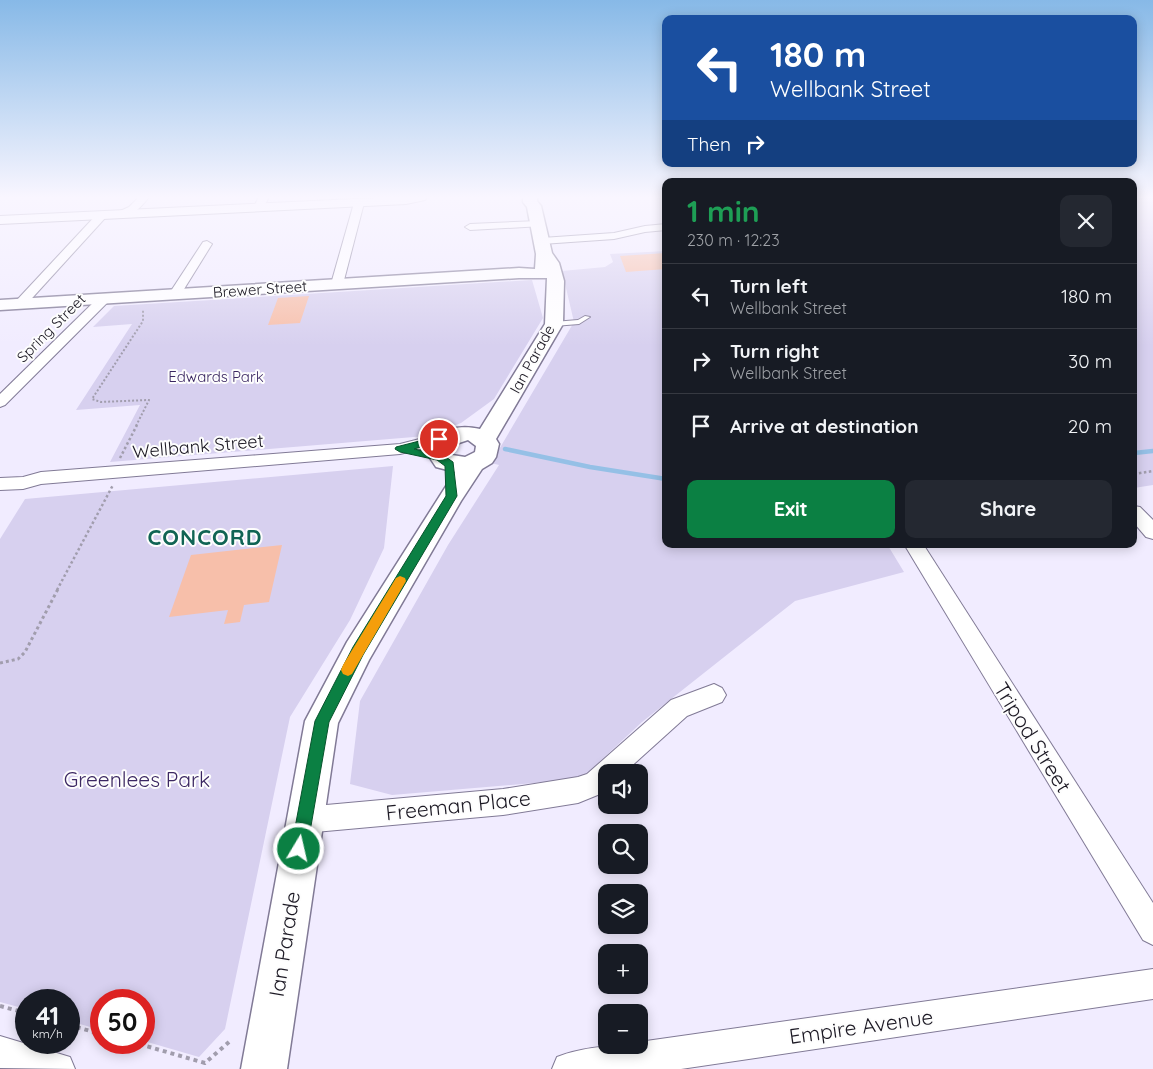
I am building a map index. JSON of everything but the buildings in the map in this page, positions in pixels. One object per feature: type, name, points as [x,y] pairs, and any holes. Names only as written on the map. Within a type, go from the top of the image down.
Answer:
[{"type":"main road","name":"Ian Parade","points":[[485,439],[500,411],[510,398],[554,324],[556,281],[545,264],[542,247]]},
{"type":"main road","name":"Brewer Street","points":[[0,305],[519,273],[545,264]]},
{"type":"main road","name":"Ian Parade","points":[[458,434],[500,411]]},
{"type":"main road","points":[[445,461],[458,466],[474,463],[486,455],[488,450],[485,439],[474,434],[458,434],[442,442],[438,452],[445,461],[452,496]]},
{"type":"main road","name":"Ian Parade","points":[[264,1069],[322,721],[358,651],[474,463]]},
{"type":"street","points":[[20,304],[73,247]]},
{"type":"street","points":[[175,294],[205,247]]},
{"type":"street","points":[[337,284],[347,247]]},
{"type":"street","points":[[545,264],[587,247]]},
{"type":"street","name":"Spring Street","points":[[0,402],[104,298]]},
{"type":"street","name":"Wellbank Street","points":[[0,484],[41,478],[400,449],[458,434]]},
{"type":"street","name":"Wellbank Street","points":[[400,449],[445,461]]},
{"type":"street","points":[[1137,515],[1153,532]]},
{"type":"street","name":"Tripod Street","points":[[915,548],[1153,930]]},
{"type":"street","name":"Freeman Place","points":[[617,764],[679,708],[714,695]]},
{"type":"street","name":"Freeman Place","points":[[304,820],[503,802],[578,790],[598,780]]},
{"type":"street","name":"Empire Avenue","points":[[569,1069],[1153,984]]},
{"type":"street","points":[[0,1052],[58,1069]]},
{"type":"lane","points":[[554,324],[579,322],[587,317]]},
{"type":"path","points":[[118,461],[149,400],[101,402],[92,399],[143,321],[143,303]]},
{"type":"path","points":[[1137,474],[1153,471]]},
{"type":"path","points":[[0,663],[12,661],[25,652],[113,484],[108,485]]},
{"type":"path","points":[[0,1006],[15,1010]]},
{"type":"path","points":[[155,1048],[205,1062],[229,1042]]},
{"type":"green space","points":[[1137,247],[1153,247],[1153,485],[1137,488]]},
{"type":"green space","points":[[662,251],[662,548],[889,548],[904,572],[795,601],[642,722],[581,779],[392,795],[350,784],[360,701],[448,545],[499,465],[491,463],[574,322],[562,271],[605,267],[613,262],[610,254]]},
{"type":"green space","name":"Edwards Park","points":[[532,280],[543,318],[494,399],[461,423],[426,436],[110,462],[140,405],[76,410],[132,324],[93,327],[114,306]]},
{"type":"green space","name":"Greenlees Park","points":[[393,466],[384,548],[350,620],[290,717],[225,1029],[199,1057],[155,1044],[155,989],[90,989],[90,1027],[80,1024],[80,989],[15,989],[15,1006],[0,1002],[0,539],[25,499]]},
{"type":"waterway","points":[[505,449],[590,467],[662,478]]},
{"type":"waterway","points":[[1137,453],[1153,451]]},
{"type":"slow traffic","points":[[348,670],[400,581]]},
{"type":"district","name":"CONCORD","points":[[205,537]]},
{"type":"route","points":[[299,849],[322,721],[358,651],[452,496],[450,464],[440,457],[400,449],[439,439]]}]
